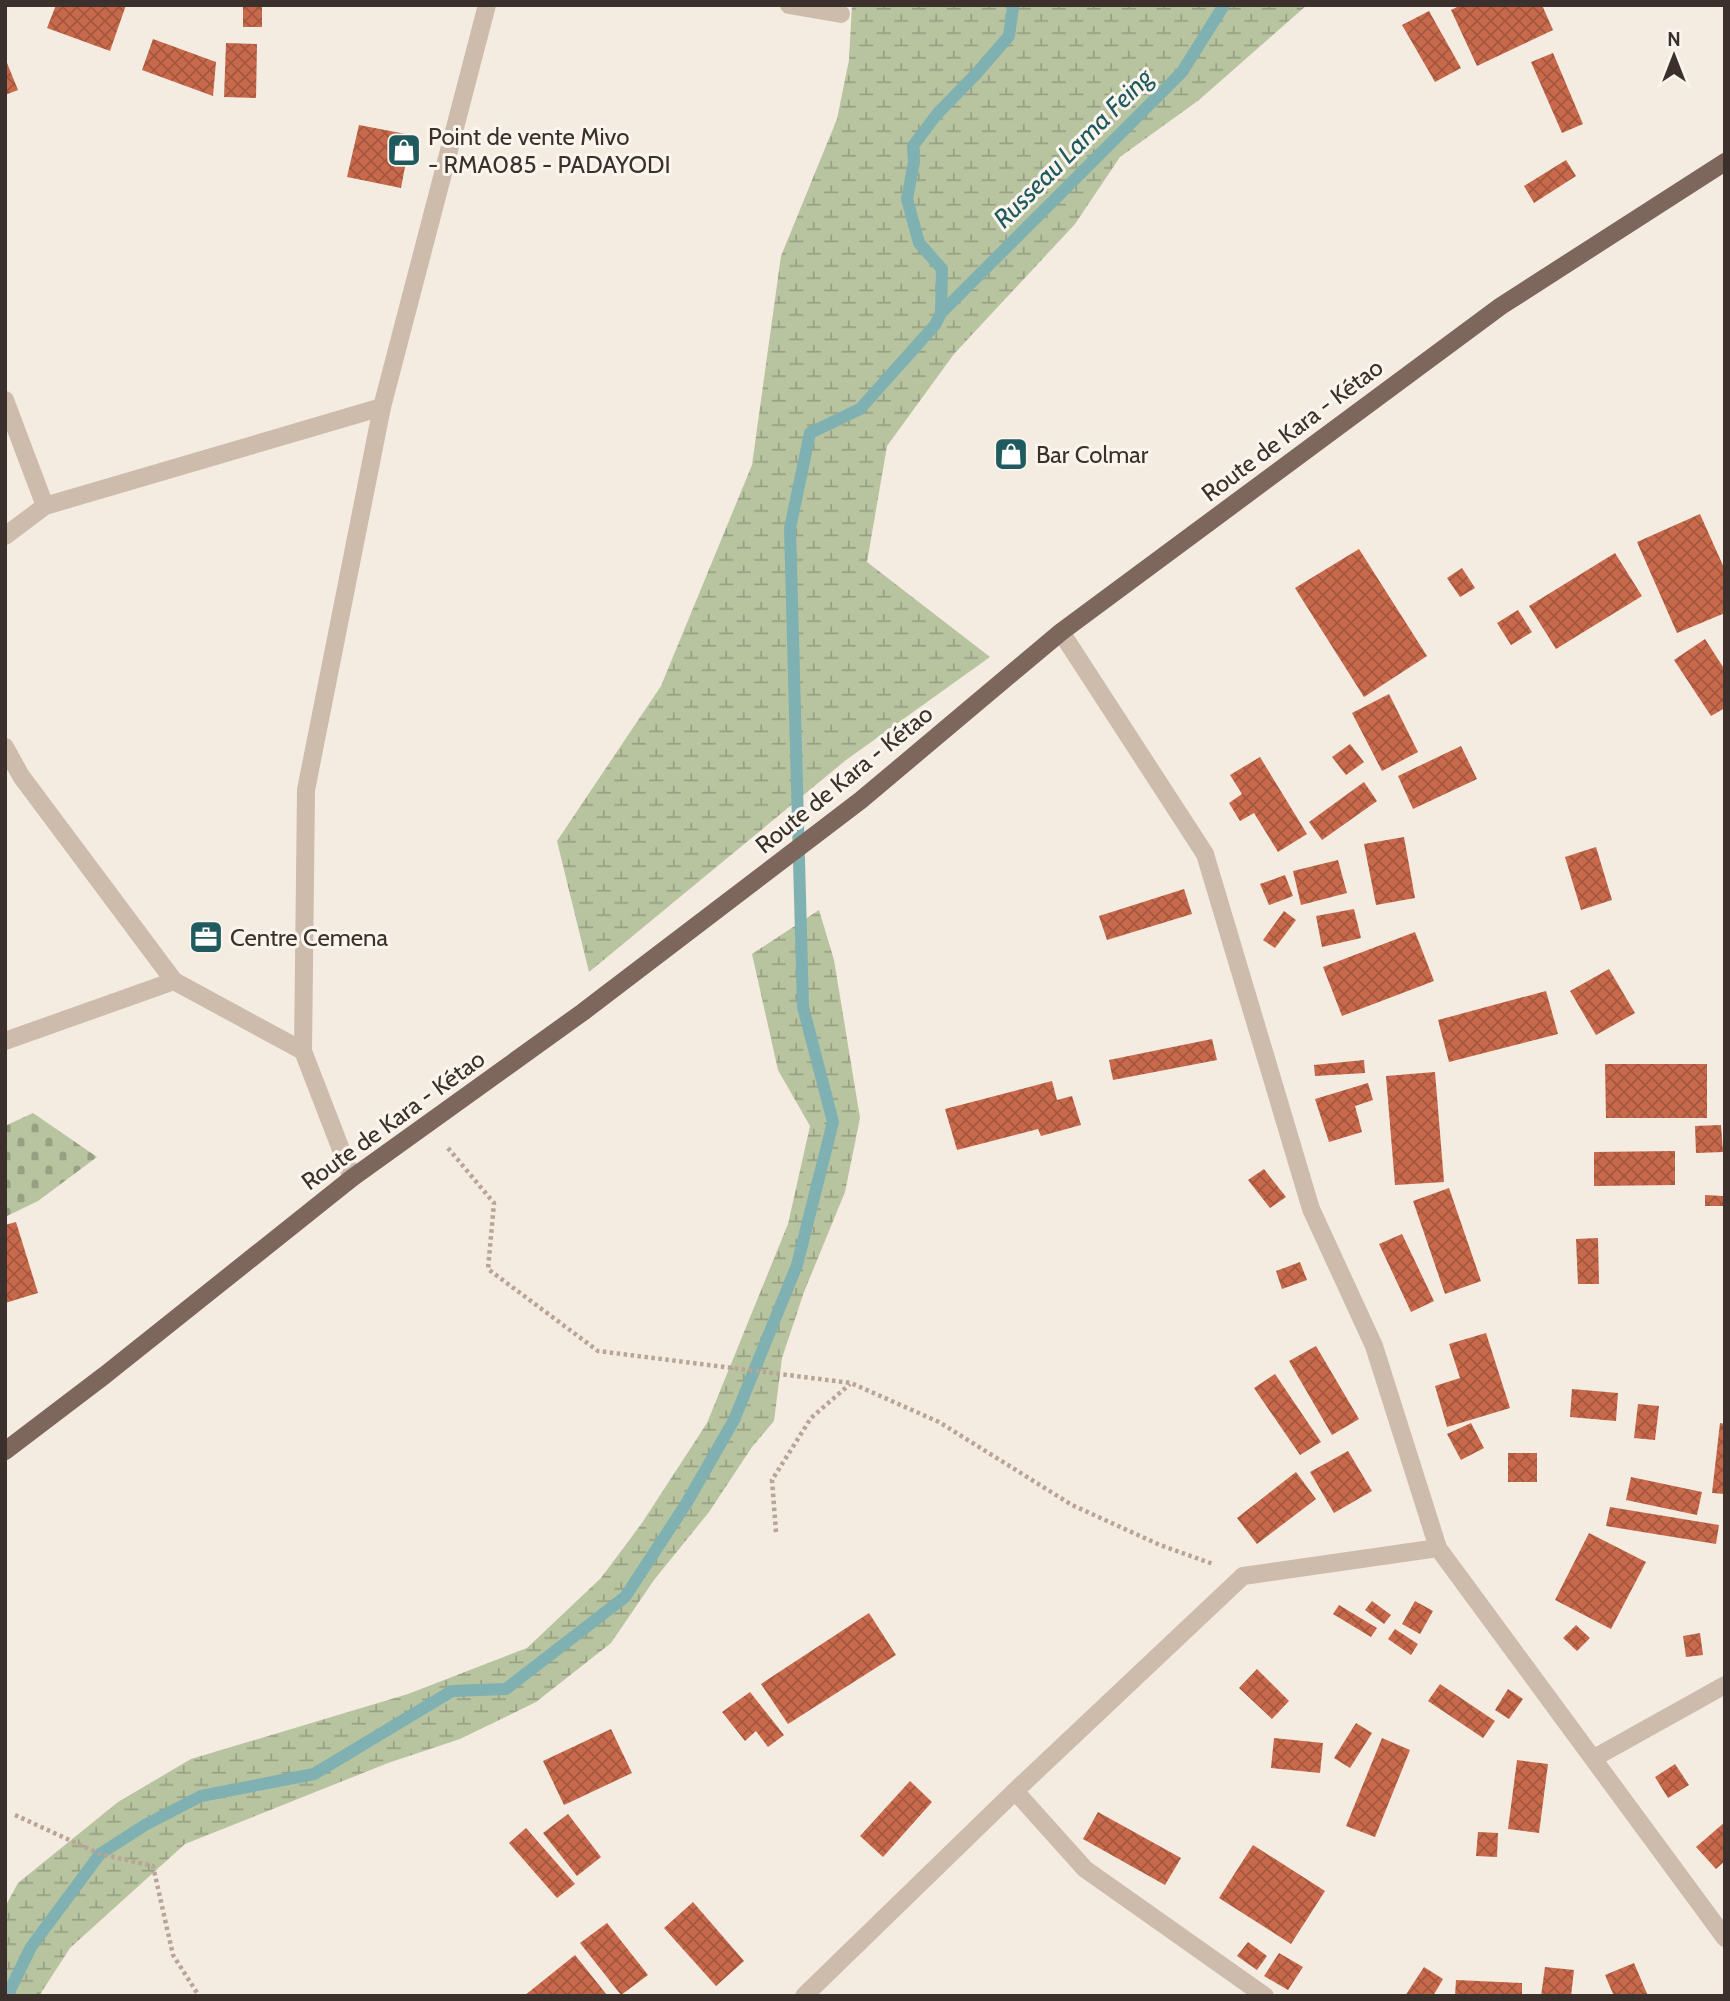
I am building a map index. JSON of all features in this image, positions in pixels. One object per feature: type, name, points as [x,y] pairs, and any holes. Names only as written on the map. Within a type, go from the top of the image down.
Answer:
[{"type":"main road","name":"Route de Kara - Kétao","points":[[5,1451],[105,1375],[352,1178],[583,1012],[861,800],[1061,632],[1501,306],[1725,162]]},
{"type":"street","points":[[352,1178],[303,1051],[306,790],[382,407],[487,5]]},
{"type":"street","points":[[789,5],[841,14]]},
{"type":"street","points":[[5,400],[45,506]]},
{"type":"street","points":[[5,536],[45,506],[382,407]]},
{"type":"street","points":[[1061,632],[1205,854],[1311,1209],[1374,1346],[1438,1548],[1725,1938]]},
{"type":"street","points":[[5,747],[21,776],[174,981],[303,1051]]},
{"type":"street","points":[[5,1041],[174,981]]},
{"type":"street","points":[[804,1996],[1015,1791],[1243,1576],[1438,1548]]},
{"type":"street","points":[[1594,1758],[1725,1685]]},
{"type":"street","points":[[1015,1791],[1085,1869],[1265,1996]]},
{"type":"path","points":[[438,1117],[446,1146],[494,1203],[488,1269],[598,1351],[851,1383],[939,1422],[1072,1505],[1160,1545],[1243,1576]]},
{"type":"path","points":[[776,1532],[772,1480],[811,1418],[851,1383]]},
{"type":"path","points":[[15,1815],[100,1854],[153,1866],[173,1955],[199,1996]]},
{"type":"green space","points":[[852,5],[1307,5],[1199,100],[1120,157],[1075,224],[954,354],[887,446],[867,562],[990,657],[846,760],[589,972],[557,841],[661,686],[752,465],[781,256],[837,119],[849,60]]},
{"type":"green space","points":[[819,910],[834,960],[860,1118],[845,1192],[804,1292],[782,1358],[774,1421],[752,1447],[709,1512],[654,1580],[611,1643],[536,1702],[460,1739],[388,1763],[185,1844],[70,1948],[39,1996],[5,1996],[5,1907],[18,1883],[118,1802],[191,1759],[408,1694],[527,1648],[601,1578],[642,1523],[707,1423],[788,1224],[810,1126],[778,1070],[752,954]]},
{"type":"green space","points":[[33,1113],[97,1157],[38,1201],[5,1217],[5,1126]]},
{"type":"building","points":[[56,5],[126,5],[110,51],[47,28]]},
{"type":"building","points":[[243,5],[262,5],[262,27],[243,27]]},
{"type":"building","points":[[1461,5],[1542,5],[1553,30],[1477,66],[1451,10]]},
{"type":"building","points":[[1429,11],[1461,68],[1435,82],[1402,25]]},
{"type":"building","points":[[153,39],[216,62],[213,96],[142,70]]},
{"type":"building","points":[[226,43],[257,44],[256,98],[224,97]]},
{"type":"building","points":[[1553,53],[1583,124],[1562,133],[1531,62]]},
{"type":"building","points":[[5,58],[18,90],[5,95]]},
{"type":"building","points":[[359,125],[411,135],[401,188],[347,177]]},
{"type":"building","points":[[1566,160],[1576,176],[1534,203],[1524,186]]},
{"type":"building","points":[[1700,514],[1725,570],[1725,613],[1677,633],[1637,542]]},
{"type":"building","points":[[1359,549],[1427,656],[1364,697],[1295,588]]},
{"type":"building","points":[[1615,553],[1642,596],[1556,649],[1529,606]]},
{"type":"building","points":[[1462,568],[1475,588],[1460,597],[1447,578]]},
{"type":"building","points":[[1518,610],[1532,632],[1511,645],[1497,623]]},
{"type":"building","points":[[1705,639],[1725,670],[1725,708],[1711,716],[1674,660]]},
{"type":"building","points":[[1389,694],[1418,752],[1382,771],[1352,713]]},
{"type":"building","points":[[1350,744],[1364,762],[1346,775],[1332,757]]},
{"type":"building","points":[[1461,746],[1477,779],[1413,809],[1398,776]]},
{"type":"building","points":[[1260,757],[1307,834],[1278,852],[1254,813],[1240,821],[1229,803],[1242,794],[1230,775]]},
{"type":"building","points":[[1364,782],[1377,801],[1322,840],[1309,822]]},
{"type":"building","points":[[1404,837],[1415,898],[1376,905],[1364,844]]},
{"type":"building","points":[[1596,847],[1612,900],[1581,910],[1565,857]]},
{"type":"building","points":[[1338,860],[1347,893],[1301,905],[1293,871]]},
{"type":"building","points":[[1285,875],[1293,896],[1269,905],[1260,884]]},
{"type":"building","points":[[1184,889],[1192,914],[1107,940],[1099,916]]},
{"type":"building","points":[[1354,909],[1361,938],[1322,947],[1316,916]]},
{"type":"building","points":[[1284,911],[1296,920],[1275,948],[1263,940]]},
{"type":"building","points":[[1415,932],[1434,981],[1342,1016],[1323,967]]},
{"type":"building","points":[[1609,969],[1635,1013],[1596,1035],[1570,991]]},
{"type":"building","points":[[1546,991],[1558,1034],[1449,1062],[1438,1020]]},
{"type":"building","points":[[1212,1039],[1217,1060],[1113,1080],[1109,1060]]},
{"type":"building","points":[[1364,1060],[1365,1073],[1315,1076],[1314,1065]]},
{"type":"building","points":[[1605,1064],[1707,1064],[1707,1118],[1606,1118]]},
{"type":"building","points":[[1435,1072],[1444,1182],[1395,1185],[1386,1076]]},
{"type":"building","points":[[1052,1081],[1057,1100],[1072,1096],[1081,1125],[1041,1136],[1038,1129],[957,1150],[945,1109]]},
{"type":"building","points":[[1368,1083],[1373,1100],[1355,1106],[1362,1132],[1329,1142],[1315,1099]]},
{"type":"building","points":[[1721,1125],[1723,1152],[1696,1153],[1695,1126]]},
{"type":"building","points":[[1675,1151],[1675,1185],[1594,1186],[1594,1152]]},
{"type":"building","points":[[1264,1169],[1286,1197],[1270,1208],[1248,1180]]},
{"type":"building","points":[[1449,1188],[1481,1281],[1445,1294],[1413,1201]]},
{"type":"building","points":[[1705,1195],[1723,1196],[1723,1206],[1705,1206]]},
{"type":"building","points":[[16,1222],[38,1293],[5,1303],[5,1225]]},
{"type":"building","points":[[1402,1234],[1434,1301],[1411,1312],[1379,1244]]},
{"type":"building","points":[[1598,1238],[1599,1284],[1578,1284],[1576,1239]]},
{"type":"building","points":[[1300,1262],[1307,1280],[1282,1289],[1276,1271]]},
{"type":"building","points":[[1486,1333],[1510,1408],[1447,1427],[1435,1386],[1460,1378],[1449,1344]]},
{"type":"building","points":[[1316,1346],[1359,1419],[1332,1435],[1289,1361]]},
{"type":"building","points":[[1275,1374],[1321,1442],[1300,1455],[1254,1388]]},
{"type":"building","points":[[1572,1389],[1618,1393],[1616,1421],[1570,1417]]},
{"type":"building","points":[[1638,1404],[1659,1406],[1655,1440],[1634,1438]]},
{"type":"building","points":[[1471,1423],[1484,1448],[1461,1460],[1447,1434]]},
{"type":"building","points":[[1720,1423],[1725,1424],[1725,1494],[1712,1493]]},
{"type":"building","points":[[1348,1451],[1372,1491],[1334,1513],[1310,1472]]},
{"type":"building","points":[[1508,1453],[1537,1453],[1537,1482],[1508,1482]]},
{"type":"building","points":[[1296,1472],[1316,1499],[1257,1544],[1237,1518]]},
{"type":"building","points":[[1631,1477],[1702,1492],[1697,1515],[1626,1500]]},
{"type":"building","points":[[1610,1507],[1719,1525],[1716,1544],[1606,1526]]},
{"type":"building","points":[[1589,1533],[1646,1562],[1611,1629],[1555,1600]]},
{"type":"building","points":[[1372,1601],[1391,1615],[1384,1624],[1365,1610]]},
{"type":"building","points":[[1415,1601],[1433,1611],[1420,1634],[1402,1624]]},
{"type":"building","points":[[1339,1605],[1377,1628],[1371,1637],[1333,1614]]},
{"type":"building","points":[[869,1613],[896,1655],[788,1724],[761,1684]]},
{"type":"building","points":[[1576,1625],[1590,1638],[1577,1651],[1563,1638]]},
{"type":"building","points":[[1395,1629],[1418,1644],[1411,1655],[1388,1639]]},
{"type":"building","points":[[1700,1633],[1703,1655],[1686,1657],[1683,1636]]},
{"type":"building","points":[[1257,1669],[1289,1701],[1272,1719],[1239,1688]]},
{"type":"building","points":[[1440,1684],[1495,1721],[1483,1738],[1428,1701]]},
{"type":"building","points":[[1508,1689],[1523,1699],[1509,1719],[1495,1710]]},
{"type":"building","points":[[750,1692],[784,1735],[768,1747],[756,1731],[745,1741],[722,1712]]},
{"type":"building","points":[[1356,1723],[1372,1733],[1350,1768],[1334,1758]]},
{"type":"building","points":[[611,1729],[632,1773],[564,1805],[543,1761]]},
{"type":"building","points":[[1274,1738],[1323,1743],[1320,1773],[1271,1768]]},
{"type":"building","points":[[1382,1738],[1410,1750],[1375,1837],[1346,1826]]},
{"type":"building","points":[[1517,1760],[1548,1764],[1539,1833],[1508,1829]]},
{"type":"building","points":[[1675,1764],[1689,1785],[1668,1798],[1655,1777]]},
{"type":"building","points":[[910,1781],[932,1802],[883,1857],[860,1836]]},
{"type":"building","points":[[1098,1812],[1181,1858],[1165,1885],[1083,1839]]},
{"type":"building","points":[[568,1814],[601,1857],[577,1876],[543,1833]]},
{"type":"building","points":[[1725,1822],[1725,1861],[1716,1869],[1696,1847]]},
{"type":"building","points":[[526,1828],[575,1884],[557,1898],[509,1843]]},
{"type":"building","points":[[1478,1832],[1498,1833],[1497,1857],[1476,1856]]},
{"type":"building","points":[[1253,1845],[1325,1891],[1291,1944],[1219,1898]]},
{"type":"building","points":[[693,1902],[744,1961],[716,1986],[664,1928]]},
{"type":"building","points":[[607,1923],[648,1975],[621,1995],[580,1943]]},
{"type":"building","points":[[1248,1942],[1267,1956],[1257,1970],[1237,1956]]},
{"type":"building","points":[[1279,1953],[1303,1967],[1288,1990],[1264,1976]]},
{"type":"building","points":[[575,1955],[607,1995],[524,1996]]},
{"type":"building","points":[[1634,1963],[1648,1996],[1614,1996],[1605,1975]]},
{"type":"building","points":[[1424,1967],[1443,1979],[1433,1996],[1405,1996]]},
{"type":"building","points":[[1545,1967],[1574,1970],[1571,1996],[1541,1996]]},
{"type":"building","points":[[1456,1980],[1522,1983],[1522,1996],[1455,1996]]},
{"type":"waterway","name":"Russeau Lama Feing","points":[[941,313],[942,269],[919,243],[907,199],[914,162],[913,146],[937,114],[1009,36],[1013,7],[1011,5]]},
{"type":"waterway","points":[[7,1996],[31,1947],[100,1854],[145,1825],[201,1796],[314,1774],[452,1691],[506,1689],[625,1597],[686,1504],[734,1420],[797,1265],[833,1122],[803,1007],[790,528],[810,433],[860,409],[935,325],[941,313],[1182,72],[1224,5]]},
{"type":"place","name":"Point de vente Mivo - RMA085 - PADAYODI","points":[[404,150]]},
{"type":"place","name":"Bar Colmar","points":[[1011,454]]},
{"type":"place","name":"Centre Cemena","points":[[206,937]]}]
